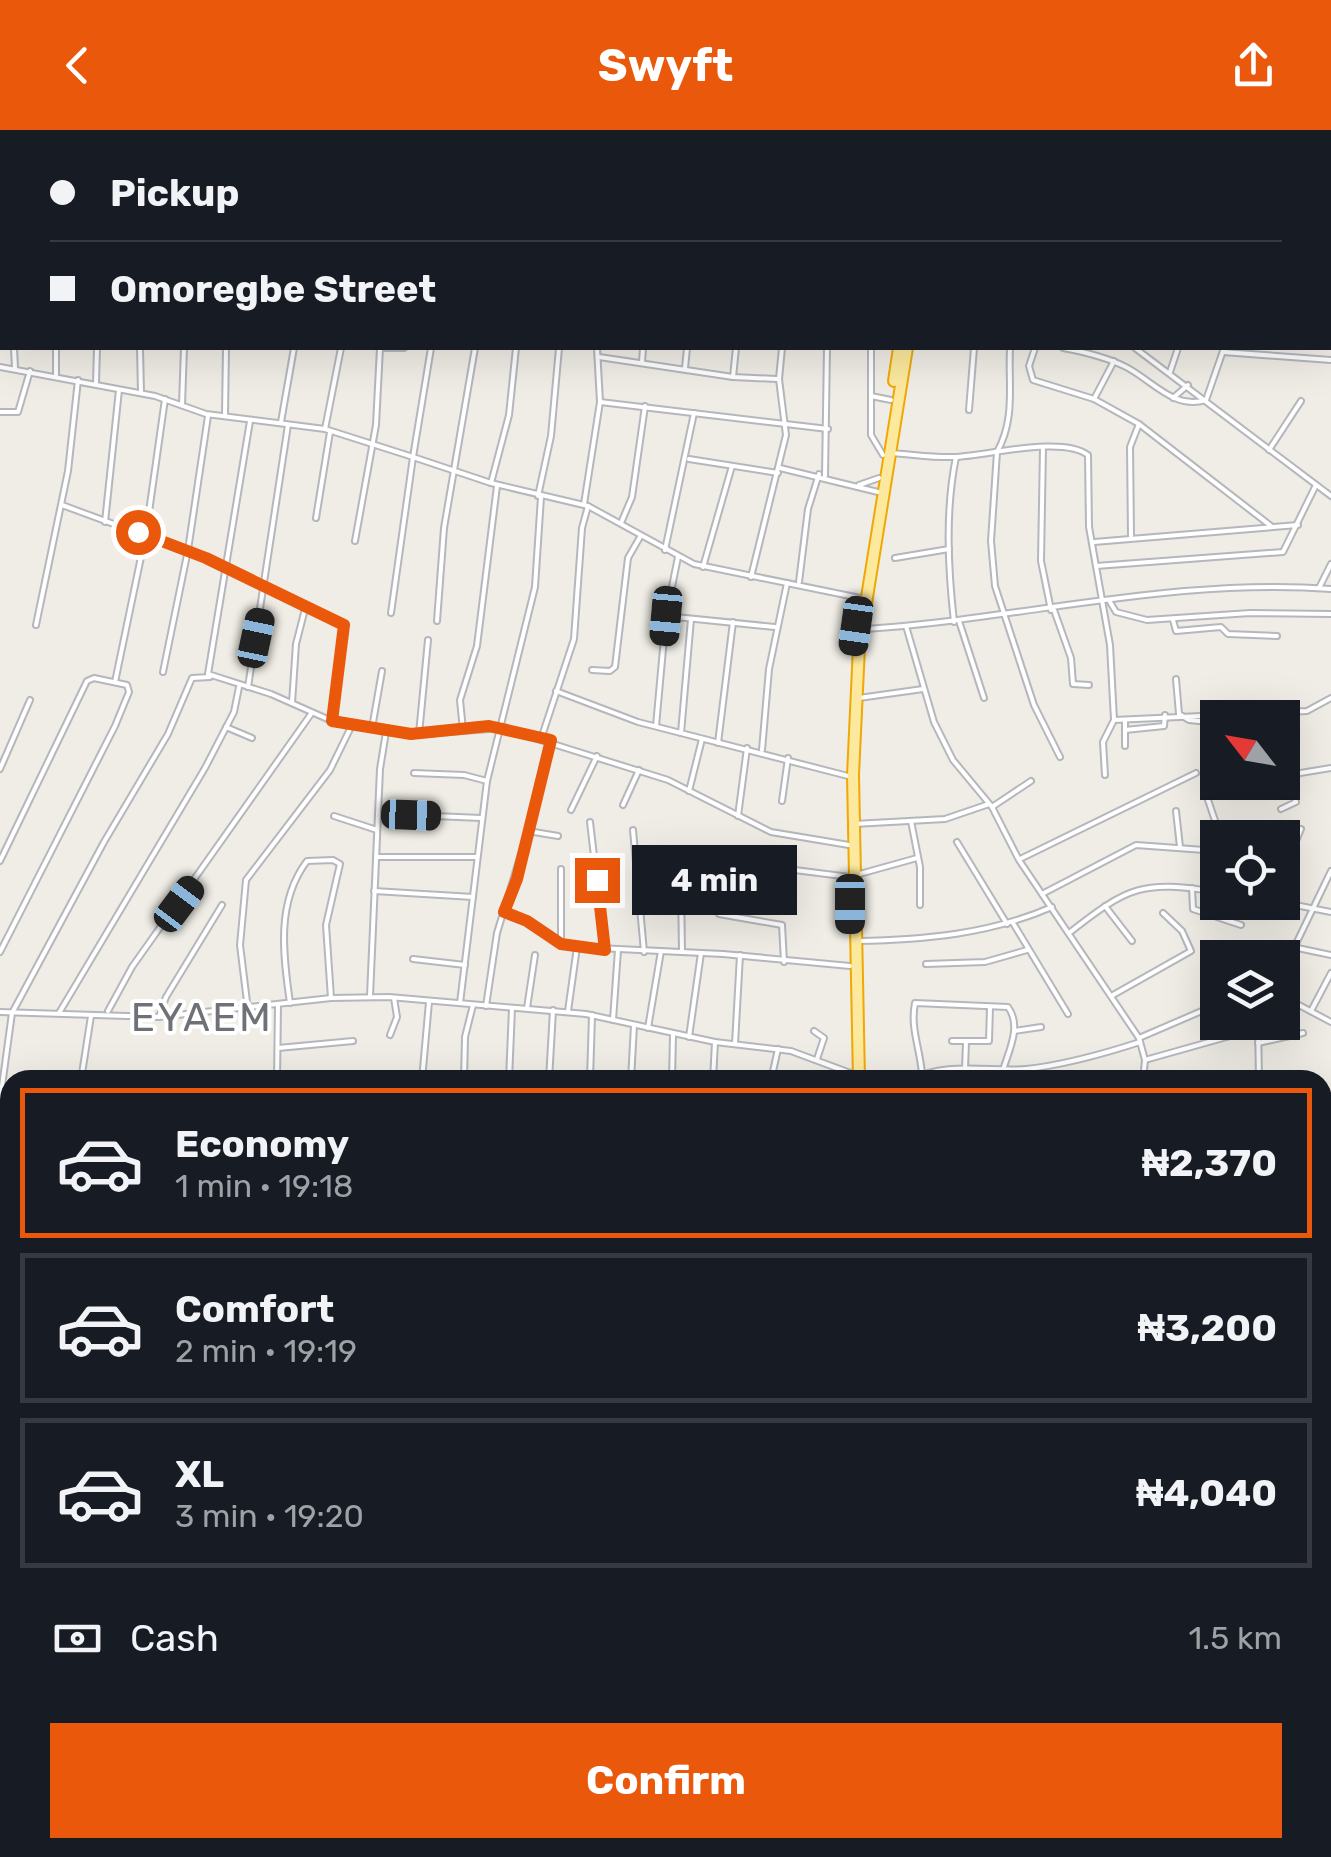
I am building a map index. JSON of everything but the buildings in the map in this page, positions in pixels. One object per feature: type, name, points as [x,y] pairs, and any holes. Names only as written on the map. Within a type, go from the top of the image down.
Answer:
[{"type":"highway","points":[[855,1070],[850,966],[856,699],[861,629],[900,350]]},
{"type":"highway","points":[[855,1070],[856,941],[848,776],[853,647],[879,478],[907,350]]},
{"type":"street","points":[[14,350],[15,368]]},
{"type":"street","points":[[56,350],[56,375]]},
{"type":"street","points":[[96,383],[98,350]]},
{"type":"street","points":[[140,350],[141,393]]},
{"type":"street","points":[[182,405],[184,350]]},
{"type":"street","points":[[225,414],[226,350]]},
{"type":"street","points":[[248,687],[266,588],[294,350]]},
{"type":"street","points":[[316,518],[341,350]]},
{"type":"street","points":[[356,541],[373,443],[381,350]]},
{"type":"street","points":[[392,613],[431,350]]},
{"type":"street","points":[[437,621],[444,528],[475,350]]},
{"type":"street","points":[[463,730],[460,700],[477,646],[494,484],[510,415],[516,350]]},
{"type":"street","points":[[460,1003],[488,781],[536,586],[540,497],[551,436],[559,350]]},
{"type":"street","points":[[541,739],[574,639],[582,528],[600,402],[597,350]]},
{"type":"street","points":[[642,362],[643,350]]},
{"type":"street","points":[[685,370],[687,350]]},
{"type":"street","points":[[733,377],[736,350]]},
{"type":"street","points":[[751,576],[779,470],[786,426],[779,379],[782,350]]},
{"type":"street","points":[[799,584],[808,509],[822,475],[828,429],[827,350]]},
{"type":"street","points":[[871,350],[873,443],[886,454],[956,457],[1043,448],[1081,450],[1088,455],[1086,496],[1100,604],[1110,644],[1114,720],[1103,742],[1105,775]]},
{"type":"street","points":[[968,410],[974,350]]},
{"type":"street","points":[[1010,350],[1012,399],[1006,436],[997,452],[992,569],[1034,705],[1060,757]]},
{"type":"street","points":[[1034,350],[1029,366],[1033,380],[1094,399],[1139,424],[1272,526]]},
{"type":"street","points":[[1072,350],[1114,361],[1173,398],[1191,403],[1206,400]]},
{"type":"street","points":[[1139,350],[1331,496]]},
{"type":"street","points":[[1170,372],[1177,350]]},
{"type":"street","points":[[1206,400],[1223,350],[1331,360]]},
{"type":"street","points":[[599,357],[733,377],[779,379]]},
{"type":"street","points":[[1094,399],[1114,361]]},
{"type":"street","points":[[0,367],[141,393],[208,414],[328,430],[494,484],[586,505],[664,550],[703,567],[860,598]]},
{"type":"street","points":[[0,412],[18,412],[30,371]]},
{"type":"street","points":[[36,625],[62,505],[78,380]]},
{"type":"street","points":[[1173,398],[1188,386]]},
{"type":"street","points":[[105,522],[119,390]]},
{"type":"street","points":[[872,396],[891,400]]},
{"type":"street","points":[[115,682],[146,533],[165,399]]},
{"type":"street","points":[[1269,450],[1301,401]]},
{"type":"street","points":[[600,402],[828,429]]},
{"type":"street","points":[[622,523],[632,497],[645,406]]},
{"type":"street","points":[[664,550],[687,459],[694,413]]},
{"type":"street","points":[[163,672],[188,550],[208,414]]},
{"type":"street","points":[[210,676],[208,665],[250,420]]},
{"type":"street","points":[[1131,536],[1130,443],[1139,424]]},
{"type":"street","points":[[1043,448],[1041,560],[1053,610],[1072,658],[1073,684],[1090,685]]},
{"type":"street","points":[[956,457],[949,549],[957,621],[984,698]]},
{"type":"street","points":[[687,459],[822,475],[878,492]]},
{"type":"street","points":[[703,567],[732,466]]},
{"type":"street","points":[[859,485],[879,478]]},
{"type":"street","points":[[1096,566],[1283,552],[1316,485]]},
{"type":"street","points":[[62,505],[188,550],[344,625],[332,721]]},
{"type":"street","points":[[1094,542],[1298,525]]},
{"type":"street","points":[[592,670],[610,672],[616,667],[628,558],[640,537]]},
{"type":"street","points":[[895,558],[949,549]]},
{"type":"street","points":[[656,727],[666,616],[678,557]]},
{"type":"street","points":[[1320,588],[1331,564]]},
{"type":"street","points":[[762,752],[775,628],[787,582]]},
{"type":"street","points":[[861,629],[957,621],[1004,611],[1053,610],[1143,595],[1331,589]]},
{"type":"street","points":[[1110,602],[1123,615],[1173,620],[1250,613],[1331,614]]},
{"type":"street","points":[[292,704],[296,644],[306,605]]},
{"type":"street","points":[[666,616],[775,628]]},
{"type":"street","points":[[681,733],[690,619]]},
{"type":"street","points":[[1173,620],[1174,630],[1222,627],[1228,634],[1276,636]]},
{"type":"street","points":[[718,743],[733,622]]},
{"type":"street","points":[[906,626],[924,689],[953,760],[991,805],[1018,860],[1112,996],[1139,1040],[1144,1070]]},
{"type":"street","points":[[419,734],[428,640]]},
{"type":"street","points":[[372,728],[382,672]]},
{"type":"street","points":[[4,1070],[12,1013],[168,734],[192,678],[210,676],[332,721],[387,731],[419,734],[502,728],[551,740],[689,790],[770,832],[849,846]]},
{"type":"street","points":[[1176,679],[1179,714]]},
{"type":"street","points":[[0,861],[86,681],[115,682],[129,688],[114,726],[0,952]]},
{"type":"street","points":[[59,1013],[226,727],[239,686]]},
{"type":"street","points":[[856,699],[924,689]]},
{"type":"street","points":[[556,691],[656,727],[848,776]]},
{"type":"street","points":[[1300,712],[1331,698]]},
{"type":"street","points":[[0,769],[30,700]]},
{"type":"street","points":[[108,1012],[132,967],[311,714]]},
{"type":"street","points":[[1114,720],[1179,714],[1199,717]]},
{"type":"street","points":[[1125,730],[1164,726],[1165,716]]},
{"type":"street","points":[[1143,718],[1145,728]]},
{"type":"street","points":[[1134,720],[1136,729]]},
{"type":"street","points":[[1125,721],[1125,746]]},
{"type":"street","points":[[248,1010],[240,945],[246,880],[330,770],[352,724]]},
{"type":"street","points":[[226,727],[252,738]]},
{"type":"street","points":[[370,996],[377,830],[387,731]]},
{"type":"street","points":[[689,790],[702,738]]},
{"type":"street","points":[[486,1006],[504,912],[551,740]]},
{"type":"street","points":[[738,816],[746,748]]},
{"type":"street","points":[[571,810],[597,756]]},
{"type":"street","points":[[782,801],[788,758]]},
{"type":"street","points":[[1300,773],[1331,768]]},
{"type":"street","points":[[624,805],[639,770]]},
{"type":"street","points":[[1018,860],[1196,773]]},
{"type":"street","points":[[414,774],[464,775],[488,781]]},
{"type":"street","points":[[854,824],[945,819],[991,805],[1031,781]]},
{"type":"street","points":[[1282,809],[1295,800]]},
{"type":"street","points":[[1176,811],[1180,847]]},
{"type":"street","points":[[411,815],[482,818]]},
{"type":"street","points":[[334,816],[377,830]]},
{"type":"street","points":[[910,820],[918,858],[920,905]]},
{"type":"street","points":[[590,822],[605,950]]},
{"type":"street","points":[[634,830],[644,952]]},
{"type":"street","points":[[528,831],[558,836]]},
{"type":"street","points":[[957,842],[1068,1014]]},
{"type":"street","points":[[1042,894],[1125,848],[1200,849]]},
{"type":"street","points":[[376,857],[478,857]]},
{"type":"street","points":[[636,864],[757,874],[763,866],[853,876],[918,858]]},
{"type":"street","points":[[290,1003],[283,928],[293,884],[308,860],[340,864],[326,925],[331,998]]},
{"type":"street","points":[[561,869],[561,944]]},
{"type":"street","points":[[718,869],[718,914],[782,925],[784,962]]},
{"type":"street","points":[[1297,940],[1331,870]]},
{"type":"street","points":[[1069,933],[1104,906],[1150,885],[1200,889]]},
{"type":"street","points":[[681,888],[682,952]]},
{"type":"street","points":[[1192,888],[1193,908],[1241,926]]},
{"type":"street","points":[[374,891],[474,898]]},
{"type":"street","points":[[159,1017],[166,997],[222,905]]},
{"type":"street","points":[[856,941],[959,935],[1010,923],[1052,906]]},
{"type":"street","points":[[1104,906],[1132,941]]},
{"type":"street","points":[[1300,906],[1331,912]]},
{"type":"street","points":[[504,912],[527,921],[561,944],[577,947],[701,952],[850,966]]},
{"type":"street","points":[[1112,996],[1191,952],[1182,932],[1163,912]]},
{"type":"street","points":[[568,1011],[577,947]]},
{"type":"street","points":[[1300,949],[1331,954]]},
{"type":"street","points":[[613,1020],[618,950]]},
{"type":"street","points":[[926,964],[985,962],[1027,950]]},
{"type":"street","points":[[648,1028],[661,951]]},
{"type":"street","points":[[689,1036],[701,952]]},
{"type":"street","points":[[528,1008],[535,955]]},
{"type":"street","points":[[735,1044],[740,956]]},
{"type":"street","points":[[413,959],[465,964]]},
{"type":"street","points":[[1311,1011],[1331,973]]},
{"type":"street","points":[[0,1012],[108,1012],[159,1017],[370,996],[568,1011],[715,1042],[778,1049],[817,1059],[839,1070]]},
{"type":"street","points":[[390,1036],[398,1017],[394,998]]},
{"type":"street","points":[[423,1070],[430,1002]]},
{"type":"street","points":[[922,1070],[919,1041],[912,1032],[915,1003],[1010,1009],[1014,1031],[1003,1070]]},
{"type":"street","points":[[277,1070],[278,1005]]},
{"type":"street","points":[[464,1070],[465,1037],[473,1005]]},
{"type":"street","points":[[1300,1005],[1331,1022]]},
{"type":"street","points":[[952,1040],[989,1041],[990,1006]]},
{"type":"street","points":[[509,1070],[512,1008]]},
{"type":"street","points":[[550,1070],[553,1010]]},
{"type":"street","points":[[956,1070],[1003,1070],[1078,1060],[1139,1040],[1200,1012]]},
{"type":"street","points":[[83,1070],[92,1013]]},
{"type":"street","points":[[590,1070],[592,1015]]},
{"type":"street","points":[[632,1070],[634,1025]]},
{"type":"street","points":[[1014,1031],[1041,1027]]},
{"type":"street","points":[[814,1030],[824,1038],[817,1059]]},
{"type":"street","points":[[1258,1043],[1303,1033]]},
{"type":"street","points":[[672,1070],[674,1034]]},
{"type":"street","points":[[278,1048],[353,1040]]},
{"type":"street","points":[[1145,1060],[1211,1040]]},
{"type":"street","points":[[1258,1040],[1259,1070]]},
{"type":"street","points":[[714,1070],[715,1042]]},
{"type":"street","points":[[965,1069],[966,1042]]},
{"type":"street","points":[[773,1070],[778,1049]]},
{"type":"district","name":"EYAEM","points":[[202,1017]]},
{"type":"route","points":[[138,532],[206,558],[344,625],[332,721],[411,734],[489,726],[551,740],[517,879],[504,912],[527,921],[561,944],[605,950],[597,880]]}]
